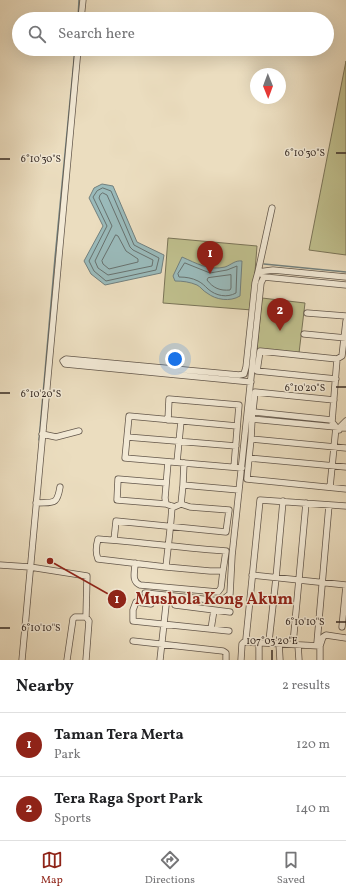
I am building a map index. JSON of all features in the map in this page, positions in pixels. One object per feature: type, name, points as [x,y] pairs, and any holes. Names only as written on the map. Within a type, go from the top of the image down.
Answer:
[{"type":"street","points":[[82,12],[83,0]]},
{"type":"street","points":[[22,660],[77,56]]},
{"type":"street","points":[[244,374],[256,280],[272,208]]},
{"type":"street","points":[[258,272],[273,270],[346,277]]},
{"type":"street","points":[[258,272],[264,277],[346,285]]},
{"type":"street","points":[[145,593],[221,601],[230,594],[232,556],[261,283],[264,277]]},
{"type":"street","points":[[306,313],[346,316]]},
{"type":"street","points":[[338,427],[332,422],[332,420],[336,379],[342,357],[346,321]]},
{"type":"street","points":[[304,334],[345,338]]},
{"type":"street","points":[[336,379],[257,371],[260,351],[342,357]]},
{"type":"street","points":[[244,374],[240,375],[66,359],[64,361],[65,364],[251,382]]},
{"type":"street","points":[[244,374],[251,382]]},
{"type":"street","points":[[334,400],[255,392],[247,479],[346,488]]},
{"type":"street","points":[[168,420],[169,399],[239,405],[234,467]]},
{"type":"street","points":[[254,412],[332,420]]},
{"type":"street","points":[[237,426],[128,416],[125,458],[242,468]]},
{"type":"street","points":[[252,419],[346,428]]},
{"type":"street","points":[[177,462],[181,421]]},
{"type":"street","points":[[332,487],[338,427],[346,421]]},
{"type":"street","points":[[42,434],[56,437],[79,430]]},
{"type":"street","points":[[127,437],[236,446]]},
{"type":"street","points":[[251,439],[346,448]]},
{"type":"street","points":[[249,458],[346,468]]},
{"type":"street","points":[[166,567],[171,526],[169,505],[165,498],[168,462]]},
{"type":"street","points":[[181,504],[184,463]]},
{"type":"street","points":[[114,540],[116,521],[226,532],[229,510],[181,504],[174,507],[169,505],[118,500],[118,479],[166,483]]},
{"type":"street","points":[[183,485],[239,490]]},
{"type":"street","points":[[36,502],[54,502],[58,498],[60,487]]},
{"type":"street","points":[[246,639],[260,500],[346,506]]},
{"type":"street","points":[[269,640],[283,501]]},
{"type":"street","points":[[299,660],[296,644],[306,503]]},
{"type":"street","points":[[320,660],[319,644],[322,582],[329,505]]},
{"type":"street","points":[[136,563],[134,580],[140,585],[218,592],[221,588],[226,551],[98,539],[96,545],[96,554],[98,559],[136,563],[166,567],[223,571]]},
{"type":"street","points":[[0,565],[30,567],[87,576],[86,618],[89,621],[86,660]]},
{"type":"street","points":[[252,575],[346,585],[342,627]]},
{"type":"street","points":[[160,660],[167,596]]},
{"type":"street","points":[[151,604],[136,602],[133,610],[133,621],[229,631]]},
{"type":"street","points":[[175,605],[230,612]]},
{"type":"street","points":[[211,629],[214,610]]},
{"type":"street","points":[[67,660],[73,619],[75,617],[86,618]]},
{"type":"street","points":[[319,644],[326,635],[346,638]]},
{"type":"street","points":[[132,642],[223,651],[226,652],[226,660]]},
{"type":"street","points":[[241,660],[242,644],[244,642],[259,644],[319,644]]},
{"type":"street","points":[[279,643],[280,660]]},
{"type":"street","points":[[259,644],[259,660]]},
{"type":"green space","points":[[346,61],[346,255],[309,250]]},
{"type":"green space","points":[[168,238],[257,246],[252,310],[163,303]]},
{"type":"green space","points":[[262,298],[305,303],[299,353],[257,349]]},
{"type":"water","points":[[102,184],[113,186],[137,242],[164,255],[161,273],[105,285],[91,274],[84,261],[103,226],[89,198],[94,188]]},
{"type":"water","points":[[182,257],[203,266],[214,268],[225,267],[235,262],[242,261],[240,296],[228,300],[219,299],[197,285],[175,281],[173,276]]},
{"type":"waterway","points":[[78,12],[79,0]]},
{"type":"waterway","points":[[39,440],[74,56]]},
{"type":"waterway","points":[[264,264],[346,272]]},
{"type":"place","name":"Taman Tera Merta","points":[[210,274]]},
{"type":"place","name":"Tera Raga Sport Park","points":[[280,331]]},
{"type":"place","name":"Mushola Kong Akum","points":[[50,561]]}]
